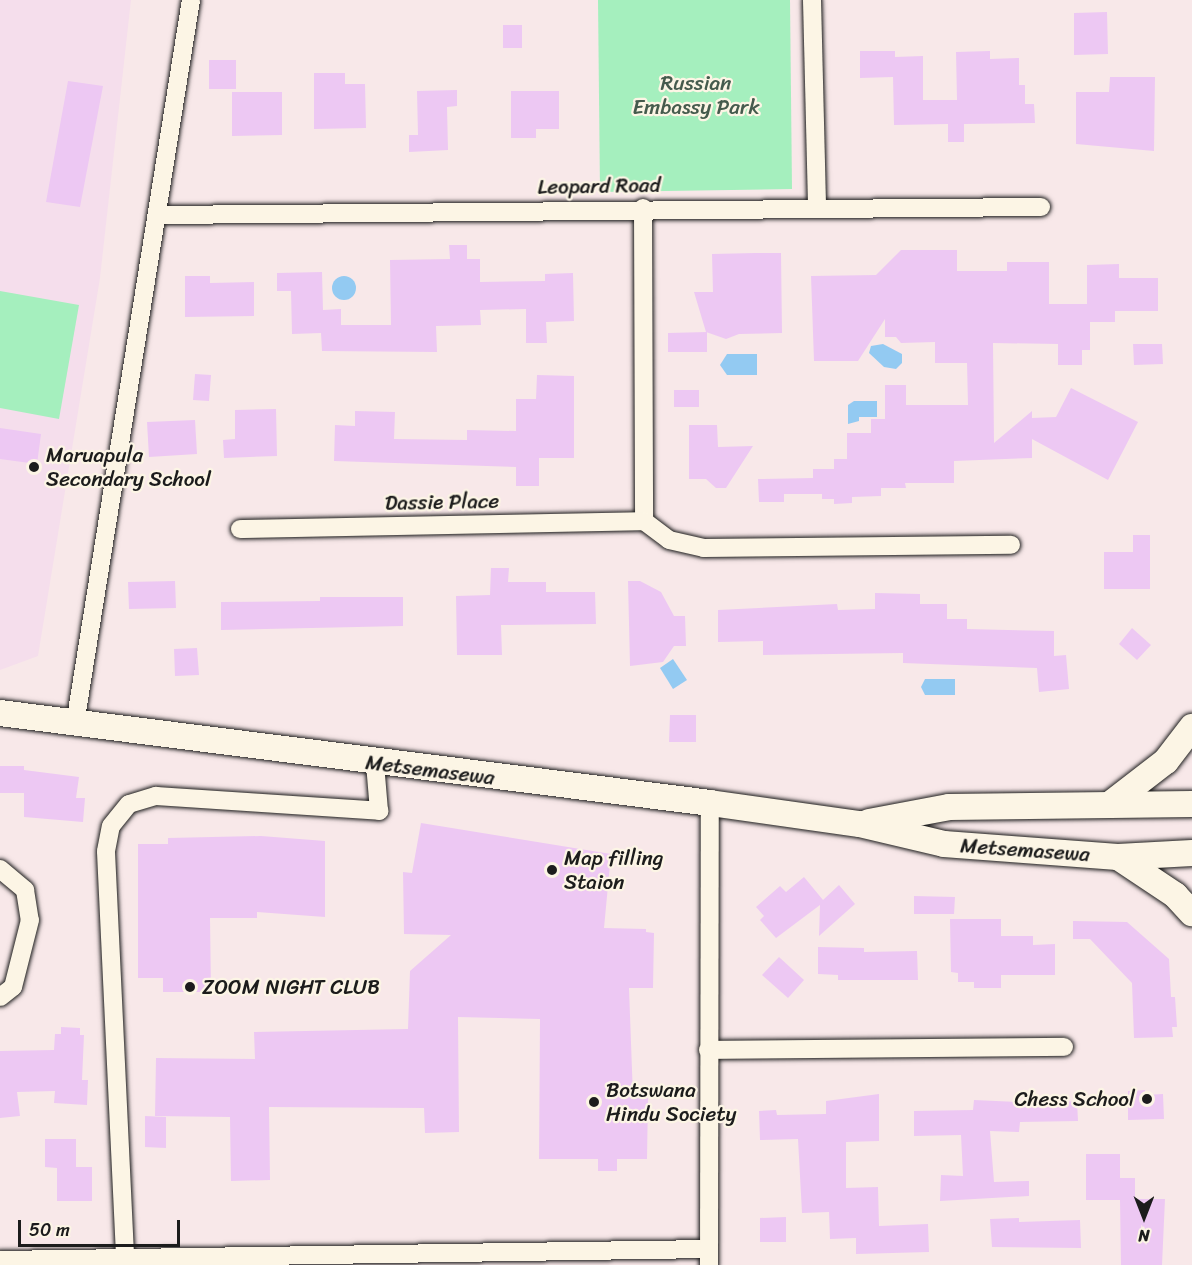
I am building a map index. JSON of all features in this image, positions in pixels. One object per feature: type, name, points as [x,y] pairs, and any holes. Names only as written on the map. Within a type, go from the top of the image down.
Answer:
[{"type":"street","points":[[75,724],[191,0]]},
{"type":"street","points":[[812,0],[817,208]]},
{"type":"street","name":"Leopard Road","points":[[158,215],[643,208],[1041,207]]},
{"type":"street","points":[[643,208],[644,520],[669,540],[704,548],[1011,545]]},
{"type":"street","name":"Dassie Place","points":[[240,529],[644,520]]},
{"type":"street","name":"Metsemasewa","points":[[0,714],[375,763],[710,803],[860,824],[944,844],[1118,857],[1192,853]]},
{"type":"street","points":[[1109,805],[1166,761],[1192,728]]},
{"type":"street","points":[[122,1260],[106,851],[111,826],[129,804],[156,796],[379,811],[375,763]]},
{"type":"street","points":[[0,1260],[709,1257],[710,803]]},
{"type":"street","name":"Metsemasewa","points":[[860,824],[949,807],[1192,804]]},
{"type":"street","points":[[1118,857],[1176,895],[1192,913]]},
{"type":"street","points":[[0,869],[25,890],[30,920],[13,987],[0,997]]},
{"type":"street","points":[[708,1050],[1064,1047]]},
{"type":"shaded area","name":"Maruapula Secondary School","points":[[0,0],[131,0],[100,278],[38,656],[0,670]]},
{"type":"green space","name":"Russian Embassy Park","points":[[598,0],[790,0],[792,189],[600,192]]},
{"type":"green space","points":[[0,291],[79,305],[59,419],[0,408]]},
{"type":"water","points":[[344,276],[353,279],[356,288],[353,297],[344,300],[335,297],[332,288],[335,279]]},
{"type":"water","points":[[883,344],[902,354],[902,363],[896,369],[884,367],[869,353],[871,346]]},
{"type":"water","points":[[727,354],[757,354],[757,375],[727,375],[720,365]]},
{"type":"water","points":[[854,401],[877,401],[877,417],[859,417],[859,421],[848,424],[848,405]]},
{"type":"water","points":[[673,659],[687,680],[673,689],[660,668]]},
{"type":"water","points":[[925,679],[955,679],[955,695],[925,695],[921,687]]},
{"type":"building","points":[[1107,12],[1108,54],[1074,55],[1074,13]]},
{"type":"building","points":[[503,25],[522,25],[522,48],[503,48]]},
{"type":"building","points":[[860,51],[895,51],[895,57],[923,56],[923,100],[957,100],[956,52],[990,51],[990,59],[1019,58],[1019,85],[1025,85],[1025,104],[1034,104],[1035,123],[964,124],[964,142],[948,142],[948,124],[894,125],[893,77],[860,78]]},
{"type":"building","points":[[209,60],[236,60],[236,89],[209,89]]},
{"type":"building","points":[[314,73],[345,73],[345,84],[365,84],[366,128],[314,129]]},
{"type":"building","points":[[1110,77],[1155,77],[1154,151],[1076,144],[1076,92],[1109,92]]},
{"type":"building","points":[[68,81],[103,86],[80,207],[46,202]]},
{"type":"building","points":[[457,90],[457,106],[447,107],[448,150],[409,152],[409,135],[418,135],[417,91]]},
{"type":"building","points":[[511,91],[559,91],[559,129],[536,129],[536,138],[511,138]]},
{"type":"building","points":[[232,92],[282,92],[282,135],[232,136]]},
{"type":"building","points":[[449,245],[467,245],[467,259],[480,259],[480,282],[545,281],[545,274],[573,273],[574,321],[546,322],[547,343],[526,343],[526,309],[480,310],[481,325],[436,326],[437,352],[322,351],[321,333],[292,334],[291,291],[277,291],[277,273],[322,272],[323,310],[341,309],[341,325],[391,325],[390,260],[450,259]]},
{"type":"building","points":[[901,250],[957,250],[957,271],[1007,271],[1007,262],[1049,262],[1049,304],[1087,304],[1087,265],[1119,264],[1119,278],[1158,278],[1158,311],[1115,311],[1115,322],[1090,322],[1090,350],[1082,350],[1082,365],[1058,365],[1058,344],[993,343],[994,443],[1032,411],[1032,418],[1056,417],[1071,388],[1138,422],[1108,480],[1032,439],[1032,458],[954,461],[954,483],[905,483],[906,488],[881,488],[881,496],[852,497],[852,503],[834,504],[834,499],[822,499],[822,494],[784,494],[784,502],[759,502],[758,479],[813,478],[813,469],[834,469],[834,459],[847,459],[847,433],[871,433],[871,419],[885,419],[885,385],[906,385],[906,405],[968,405],[967,363],[935,363],[935,342],[901,343],[896,337],[885,337],[885,319],[858,361],[814,361],[811,276],[876,275]]},
{"type":"building","points":[[781,253],[782,333],[739,334],[726,339],[706,332],[694,292],[713,292],[712,254]]},
{"type":"building","points":[[185,276],[210,276],[210,283],[254,282],[254,316],[185,317]]},
{"type":"building","points":[[707,332],[707,352],[668,352],[668,333]]},
{"type":"building","points":[[1133,344],[1162,344],[1163,364],[1134,365]]},
{"type":"building","points":[[195,374],[211,375],[209,401],[193,400]]},
{"type":"building","points":[[537,375],[574,376],[574,458],[539,458],[539,486],[516,486],[516,467],[334,461],[335,425],[355,426],[355,411],[395,412],[394,439],[467,440],[467,430],[516,431],[516,399],[536,399]]},
{"type":"building","points":[[674,390],[699,390],[699,407],[674,407]]},
{"type":"building","points":[[276,409],[277,456],[224,458],[223,440],[235,439],[235,410]]},
{"type":"building","points":[[195,420],[197,454],[149,457],[147,422]]},
{"type":"building","points":[[689,425],[717,425],[718,447],[753,446],[726,488],[716,488],[706,479],[689,479]]},
{"type":"building","points":[[0,428],[41,434],[37,464],[0,459]]},
{"type":"building","points":[[1133,535],[1150,535],[1150,589],[1104,589],[1104,552],[1133,552]]},
{"type":"building","points":[[491,568],[509,568],[508,582],[546,582],[546,592],[595,592],[596,624],[501,625],[502,655],[457,655],[456,596],[490,595]]},
{"type":"building","points":[[175,581],[176,608],[129,609],[128,582]]},
{"type":"building","points":[[628,581],[640,581],[661,592],[674,616],[685,616],[686,646],[674,646],[663,662],[630,666]]},
{"type":"building","points":[[875,593],[920,594],[920,604],[947,604],[947,619],[967,619],[967,629],[1054,631],[1054,656],[1066,655],[1069,689],[1039,692],[1037,668],[903,663],[903,653],[763,655],[763,641],[718,642],[718,610],[837,604],[838,610],[875,609]]},
{"type":"building","points":[[320,597],[403,597],[403,626],[221,630],[221,602],[320,601]]},
{"type":"building","points":[[1132,628],[1151,645],[1137,660],[1119,644]]},
{"type":"building","points":[[197,648],[199,675],[175,676],[174,649]]},
{"type":"building","points":[[670,715],[696,715],[696,742],[669,742]]},
{"type":"building","points":[[0,766],[24,766],[24,770],[79,777],[76,798],[85,798],[83,822],[24,817],[24,793],[0,793]]},
{"type":"building","points":[[421,823],[611,854],[604,928],[646,929],[646,932],[654,933],[653,988],[629,988],[633,1097],[648,1097],[647,1159],[617,1159],[617,1171],[598,1171],[598,1159],[539,1159],[540,1019],[458,1017],[459,1132],[425,1133],[424,1108],[269,1107],[270,1180],[231,1181],[230,1117],[155,1116],[156,1058],[255,1059],[254,1032],[408,1029],[410,971],[451,935],[404,934],[403,872],[412,873]]},
{"type":"building","points":[[261,836],[325,841],[325,917],[257,912],[257,918],[210,918],[211,992],[163,992],[163,978],[138,978],[138,844],[168,844],[168,838]]},
{"type":"building","points":[[804,877],[823,900],[839,885],[855,904],[819,936],[820,905],[776,938],[760,920],[764,916],[756,907],[780,886],[786,892]]},
{"type":"building","points":[[914,896],[955,897],[954,914],[914,914]]},
{"type":"building","points":[[950,919],[1001,919],[1001,936],[1033,936],[1033,945],[1055,944],[1055,975],[1001,975],[1001,988],[974,988],[974,982],[958,982],[958,973],[951,972]]},
{"type":"building","points":[[1073,921],[1127,922],[1169,959],[1171,997],[1175,997],[1177,1027],[1172,1027],[1173,1037],[1134,1038],[1132,983],[1090,939],[1073,939]]},
{"type":"building","points":[[818,947],[864,948],[864,952],[917,951],[918,980],[838,980],[838,975],[818,974]]},
{"type":"building","points":[[779,957],[804,980],[788,998],[762,975]]},
{"type":"building","points":[[61,1027],[80,1028],[80,1035],[84,1035],[82,1080],[88,1080],[87,1105],[54,1103],[55,1091],[17,1092],[20,1116],[0,1118],[0,1051],[54,1050],[55,1034],[61,1034]]},
{"type":"building","points":[[1145,1090],[1145,1095],[1163,1094],[1164,1119],[1128,1120],[1128,1091]]},
{"type":"building","points":[[879,1094],[879,1141],[846,1142],[846,1188],[878,1187],[879,1226],[928,1224],[929,1252],[856,1254],[856,1238],[830,1239],[829,1212],[802,1213],[798,1139],[760,1140],[759,1111],[776,1110],[777,1115],[826,1114],[826,1101]]},
{"type":"building","points":[[1059,1097],[1060,1102],[1077,1101],[1078,1121],[1020,1122],[1019,1132],[990,1131],[994,1182],[1029,1181],[1029,1196],[940,1201],[941,1175],[963,1176],[961,1135],[914,1136],[914,1111],[973,1110],[974,1100],[1042,1103],[1042,1098]]},
{"type":"building","points":[[145,1116],[166,1117],[166,1148],[145,1147]]},
{"type":"building","points":[[45,1139],[76,1139],[76,1167],[92,1167],[92,1201],[57,1201],[57,1168],[45,1167]]},
{"type":"building","points":[[1086,1154],[1120,1154],[1120,1178],[1135,1178],[1135,1199],[1165,1199],[1162,1265],[1121,1265],[1120,1200],[1086,1200]]},
{"type":"building","points":[[786,1217],[786,1242],[760,1242],[760,1218]]},
{"type":"building","points":[[1019,1218],[1019,1222],[1080,1220],[1081,1248],[992,1247],[990,1219]]},
{"type":"place","name":"Maruapula Secondary School","points":[[34,467]]},
{"type":"place","name":"Map filling Staion","points":[[552,870]]},
{"type":"place","name":"ZOOM NIGHT CLUB","points":[[190,987]]},
{"type":"place","name":"Chess School","points":[[1147,1099]]},
{"type":"place","name":"Botswana Hindu Society","points":[[594,1102]]}]
